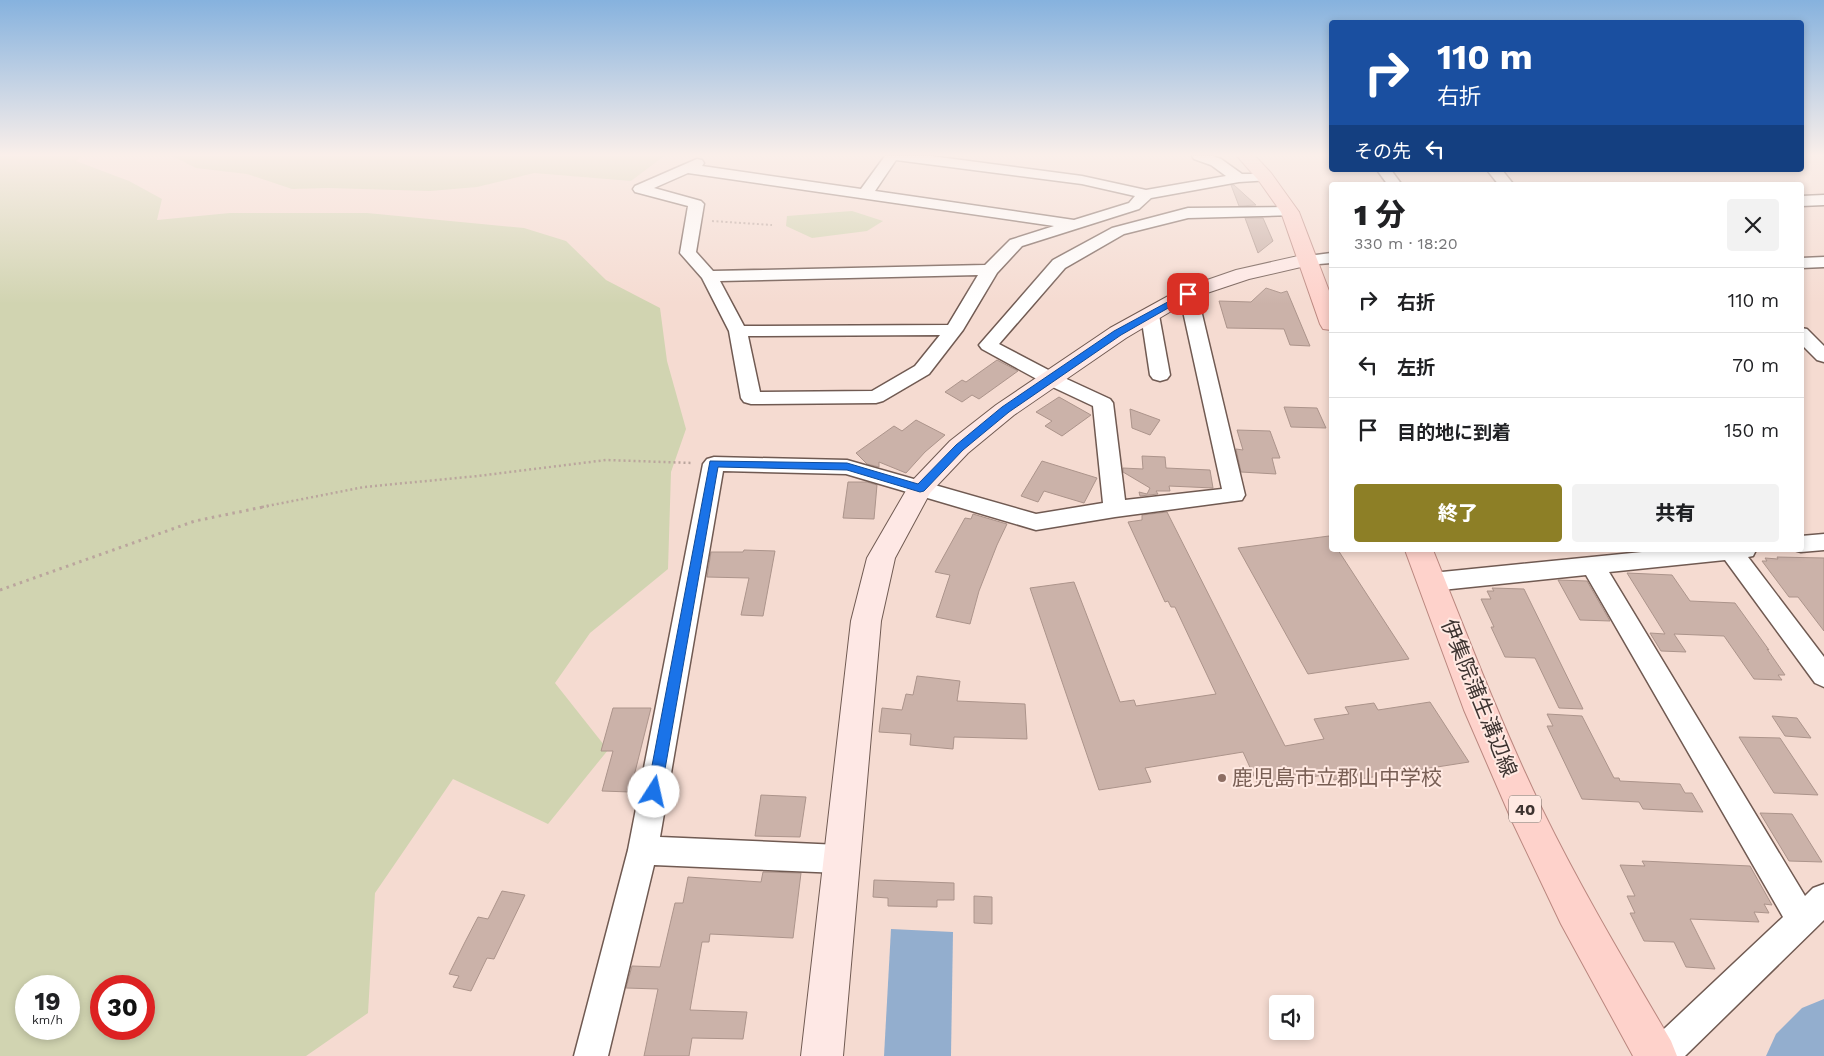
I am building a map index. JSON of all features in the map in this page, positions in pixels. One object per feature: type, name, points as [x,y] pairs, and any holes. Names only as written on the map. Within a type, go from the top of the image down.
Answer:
[{"type":"main road","points":[[1285,205],[1319,259],[1329,313]]},
{"type":"main road","name":"伊集院蒲生溝辺線","points":[[1420,552],[1480,710],[1530,821],[1574,911],[1658,1056]]},
{"type":"street","points":[[696,205],[688,253],[709,276],[738,331],[751,398],[876,397],[922,370],[954,330],[990,270],[1016,243],[1135,205]]},
{"type":"street","points":[[943,205],[1073,224]]},
{"type":"street","points":[[1115,509],[1104,403],[1051,379],[988,345],[1059,264],[1118,231],[1188,213],[1290,212]]},
{"type":"street","points":[[822,1056],[840,859],[866,621],[881,558],[920,488],[959,447],[1005,410],[1118,333],[1188,294],[1243,274],[1319,259]]},
{"type":"street","points":[[1804,263],[1824,262]]},
{"type":"street","points":[[709,276],[990,270]]},
{"type":"street","points":[[591,1056],[643,850],[714,464],[847,467],[1036,522],[1115,509],[1234,495],[1188,294]]},
{"type":"street","points":[[1150,315],[1160,375]]},
{"type":"street","points":[[738,331],[954,330]]},
{"type":"street","points":[[1811,338],[1824,356]]},
{"type":"street","points":[[1804,544],[1824,542]]},
{"type":"street","points":[[1432,582],[1728,552]]},
{"type":"street","points":[[1739,552],[1824,676]]},
{"type":"street","points":[[1592,565],[1813,909],[1658,1056]]},
{"type":"street","points":[[643,850],[840,859]]},
{"type":"path","points":[[694,219],[772,225]]},
{"type":"path","points":[[0,590],[195,521],[364,487],[606,460],[714,464]]},
{"type":"green space","points":[[0,205],[161,205],[157,220],[230,213],[367,213],[524,228],[566,241],[606,280],[660,308],[667,361],[686,429],[671,472],[668,569],[590,633],[555,683],[608,750],[548,824],[453,779],[375,893],[368,1013],[306,1056],[0,1056]]},
{"type":"green space","points":[[852,211],[883,221],[867,231],[812,238],[786,226],[787,216]]},
{"type":"water","points":[[891,929],[953,932],[951,1056],[884,1056]]},
{"type":"building","points":[[1245,218],[1263,218],[1273,241],[1258,253]]},
{"type":"building","points":[[1266,288],[1281,293],[1287,291],[1310,346],[1290,345],[1284,329],[1227,328],[1219,301],[1251,302]]},
{"type":"building","points":[[997,360],[1018,371],[979,399],[972,395],[962,402],[945,392],[962,380],[966,382]]},
{"type":"building","points":[[1059,397],[1091,415],[1062,436],[1045,426],[1052,421],[1036,412]]},
{"type":"building","points":[[1284,407],[1317,408],[1326,428],[1291,427]]},
{"type":"building","points":[[1130,409],[1160,420],[1150,435],[1132,428]]},
{"type":"building","points":[[916,420],[945,435],[925,452],[906,473],[879,462],[879,467],[867,464],[856,453],[894,426],[902,431]]},
{"type":"building","points":[[1237,430],[1270,431],[1280,458],[1272,458],[1276,474],[1241,472],[1236,449],[1243,450]]},
{"type":"building","points":[[1142,456],[1165,457],[1166,468],[1210,470],[1213,488],[1169,486],[1170,491],[1156,491],[1158,494],[1140,496],[1139,492],[1147,494],[1150,488],[1123,472],[1123,468],[1143,469]]},
{"type":"building","points":[[1042,461],[1097,478],[1084,503],[1044,491],[1038,502],[1021,496]]},
{"type":"building","points":[[848,482],[867,482],[877,485],[874,519],[843,518]]},
{"type":"building","points":[[1167,512],[1285,746],[1324,739],[1314,719],[1349,714],[1345,707],[1374,703],[1378,710],[1430,702],[1469,762],[1347,781],[1345,778],[1334,780],[1331,774],[1258,785],[1243,752],[1145,768],[1151,782],[1099,790],[1030,588],[1074,582],[1120,702],[1134,700],[1136,706],[1216,694],[1175,607],[1171,607],[1168,601],[1165,602],[1128,522],[1142,520],[1142,515]]},
{"type":"building","points":[[973,514],[1007,524],[979,591],[970,624],[936,617],[950,575],[935,572],[965,518],[971,519]]},
{"type":"building","points":[[1329,536],[1329,552],[1339,552],[1409,659],[1308,674],[1238,548]]},
{"type":"building","points":[[744,550],[775,551],[763,616],[741,615],[749,578],[707,577],[711,552],[743,552]]},
{"type":"building","points":[[1777,557],[1824,558],[1824,631],[1798,597],[1789,597],[1762,561],[1767,561],[1765,558],[1778,559]]},
{"type":"building","points":[[1627,573],[1672,575],[1690,601],[1735,603],[1785,675],[1778,675],[1782,680],[1754,679],[1724,636],[1674,634],[1686,652],[1661,651],[1650,633],[1665,634]]},
{"type":"building","points":[[1558,580],[1587,581],[1610,621],[1580,620]]},
{"type":"building","points":[[1492,588],[1524,589],[1583,709],[1559,708],[1535,658],[1505,657],[1481,599],[1491,599],[1487,591],[1494,591]]},
{"type":"building","points":[[917,676],[960,681],[957,701],[1025,704],[1027,739],[954,737],[953,749],[910,745],[911,734],[879,732],[882,708],[902,710],[906,694],[913,695]]},
{"type":"building","points":[[613,708],[651,708],[630,792],[602,791],[613,751],[601,751]]},
{"type":"building","points":[[1547,714],[1582,716],[1614,778],[1619,778],[1620,781],[1680,784],[1685,793],[1692,793],[1703,812],[1643,809],[1639,802],[1582,799],[1547,726],[1553,726]]},
{"type":"building","points":[[1772,716],[1797,718],[1811,738],[1785,736]]},
{"type":"building","points":[[1739,737],[1780,738],[1818,795],[1774,793]]},
{"type":"building","points":[[761,795],[806,797],[800,837],[755,836]]},
{"type":"building","points":[[1760,813],[1792,814],[1822,862],[1789,861]]},
{"type":"building","points":[[1642,861],[1750,866],[1772,905],[1764,904],[1769,913],[1754,912],[1759,922],[1690,919],[1715,969],[1686,967],[1674,942],[1644,941],[1630,913],[1635,913],[1627,896],[1635,896],[1620,865],[1645,866]]},
{"type":"building","points":[[763,872],[801,873],[793,938],[710,934],[709,942],[702,942],[690,1010],[747,1012],[743,1039],[692,1038],[689,1056],[644,1056],[658,989],[626,988],[632,966],[660,967],[675,903],[683,903],[688,877],[761,882]]},
{"type":"building","points":[[874,880],[954,883],[954,900],[937,900],[937,907],[888,906],[888,898],[873,897]]},
{"type":"building","points":[[502,891],[525,895],[494,959],[487,958],[471,991],[453,987],[459,976],[449,974],[465,942],[478,917],[488,919]]},
{"type":"building","points":[[974,896],[992,897],[992,924],[974,923]]},
{"type":"waterway","points":[[1798,1056],[1824,1030]]},
{"type":"place","name":"鹿児島市立郡山中学校","points":[[1222,778]]},
{"type":"route","points":[[654,792],[714,464],[847,467],[920,488],[959,447],[1005,410],[1118,333],[1188,294]]}]
